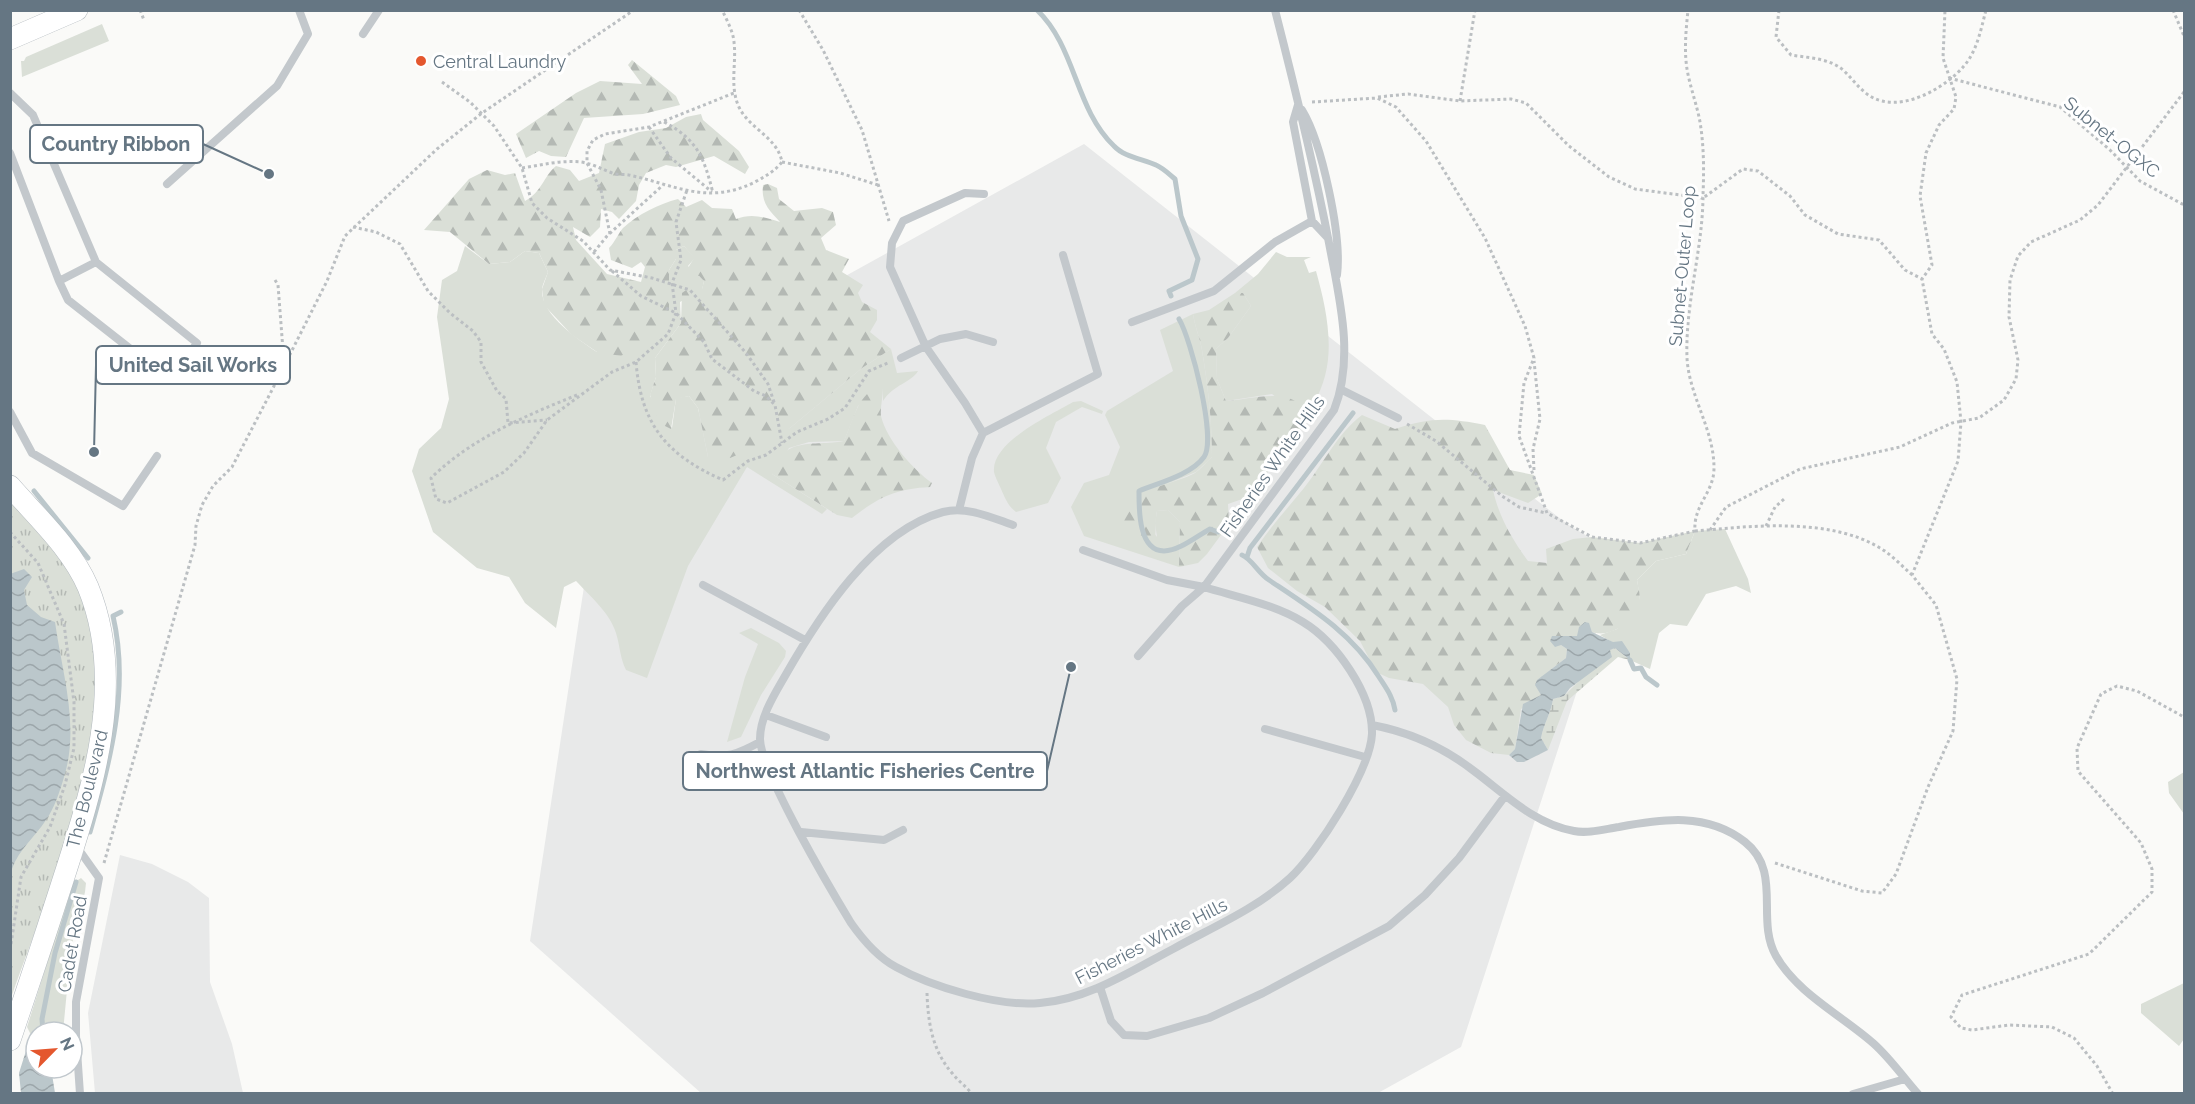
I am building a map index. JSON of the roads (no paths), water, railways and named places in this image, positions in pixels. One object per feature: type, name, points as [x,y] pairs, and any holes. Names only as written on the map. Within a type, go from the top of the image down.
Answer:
[{"type":"street","points":[[10,39],[77,10]]},
{"type":"street","name":"The Boulevard","points":[[10,486],[72,560],[87,586],[99,624],[105,663],[103,726],[89,798],[19,1030]]},
{"type":"lane","points":[[167,184],[277,86],[308,34],[299,10]]},
{"type":"lane","points":[[363,34],[379,10]]},
{"type":"lane","name":"Fisheries White Hills","points":[[1138,656],[1182,606],[1204,587],[1334,410],[1342,390],[1344,341],[1328,238],[1275,10]]},
{"type":"lane","points":[[10,93],[33,115],[96,262],[197,343],[170,380],[68,300],[10,153]]},
{"type":"lane","name":"Fisheries White Hills","points":[[1298,103],[1293,122],[1312,221]]},
{"type":"lane","name":"Fisheries White Hills","points":[[1298,103],[1313,128],[1330,205],[1339,259],[1336,284]]},
{"type":"lane","points":[[982,433],[965,403],[926,347],[890,267],[895,237],[903,220],[964,193],[984,194]]},
{"type":"lane","points":[[1132,322],[1214,291],[1275,242],[1312,221],[1328,238]]},
{"type":"lane","points":[[959,510],[972,458],[982,433],[1098,374],[1063,255]]},
{"type":"lane","points":[[59,281],[96,262]]},
{"type":"lane","points":[[902,358],[940,339],[966,333],[993,342]]},
{"type":"lane","points":[[1342,390],[1398,418]]},
{"type":"lane","points":[[10,412],[32,453],[123,506],[157,456]]},
{"type":"lane","points":[[701,754],[730,756],[760,742],[760,728],[805,640],[841,591],[882,548],[925,519],[959,510],[977,513],[1013,525]]},
{"type":"lane","points":[[1083,550],[1167,580],[1204,587],[1285,613],[1302,621],[1321,635],[1353,675],[1372,725],[1408,733],[1428,742],[1473,770],[1505,796],[1549,823],[1575,832],[1603,830],[1670,818],[1691,819],[1730,832],[1746,843],[1759,858],[1766,875],[1769,894],[1768,933],[1772,950],[1782,967],[1796,982],[1875,1044],[1918,1094]]},
{"type":"lane","points":[[703,585],[805,640]]},
{"type":"lane","points":[[766,715],[826,737]]},
{"type":"lane","name":"Fisheries White Hills","points":[[760,742],[782,798],[835,897],[864,942],[896,967],[926,979],[978,996],[1019,1004],[1067,999],[1100,987],[1253,906],[1290,879],[1327,832],[1365,757],[1372,737],[1372,725]]},
{"type":"lane","points":[[1265,729],[1365,757]]},
{"type":"lane","points":[[1100,987],[1111,1021],[1124,1035],[1147,1036],[1209,1018],[1263,993],[1389,926],[1425,895],[1459,858],[1505,796]]},
{"type":"lane","points":[[801,832],[884,840],[903,830]]},
{"type":"lane","name":"Cadet Road","points":[[75,843],[99,878],[76,1002],[75,1036],[80,1094]]},
{"type":"lane","points":[[1853,1094],[1905,1079]]},
{"type":"water","points":[[24,569],[32,577],[24,590],[27,605],[41,617],[55,622],[68,700],[70,738],[68,758],[59,794],[49,816],[19,855],[12,869],[11,879],[10,574]]},
{"type":"water","points":[[1585,622],[1589,623],[1592,632],[1613,642],[1622,641],[1630,653],[1630,660],[1615,648],[1610,650],[1612,657],[1570,688],[1564,696],[1553,699],[1541,738],[1548,750],[1524,762],[1517,762],[1509,755],[1515,749],[1523,704],[1541,695],[1535,685],[1537,680],[1566,658],[1567,649],[1561,645],[1555,647],[1550,641],[1552,636],[1577,636],[1579,627]]},
{"type":"water","points":[[24,1057],[24,1080],[53,1080],[55,1093],[21,1093],[19,1073]]},
{"type":"waterway","points":[[1037,10],[1050,25],[1060,42],[1091,114],[1101,131],[1118,150],[1159,166],[1175,179],[1181,216],[1198,259],[1192,280],[1169,291],[1171,296]]},
{"type":"waterway","points":[[1179,319],[1190,346],[1201,389],[1207,447],[1204,457],[1191,469],[1139,491],[1142,527],[1149,544],[1155,549],[1164,551],[1182,546],[1210,529],[1218,532]]},
{"type":"waterway","points":[[1247,557],[1250,548],[1353,413]]},
{"type":"waterway","points":[[34,491],[88,558]]},
{"type":"waterway","points":[[1242,555],[1265,577],[1330,623],[1356,647],[1387,689],[1395,710]]},
{"type":"waterway","points":[[90,832],[111,752],[115,725],[119,671],[118,643],[113,616],[121,612]]},
{"type":"waterway","points":[[1630,660],[1634,669],[1641,668],[1646,677],[1657,685]]},
{"type":"waterway","points":[[42,1020],[55,953],[76,882]]},
{"type":"place","name":"Central Laundry","points":[[421,61]]},
{"type":"place","name":"Country Ribbon","points":[[269,174]]},
{"type":"place","name":"United Sail Works","points":[[94,452]]},
{"type":"place","name":"Northwest Atlantic Fisheries Centre","points":[[1071,667]]}]
